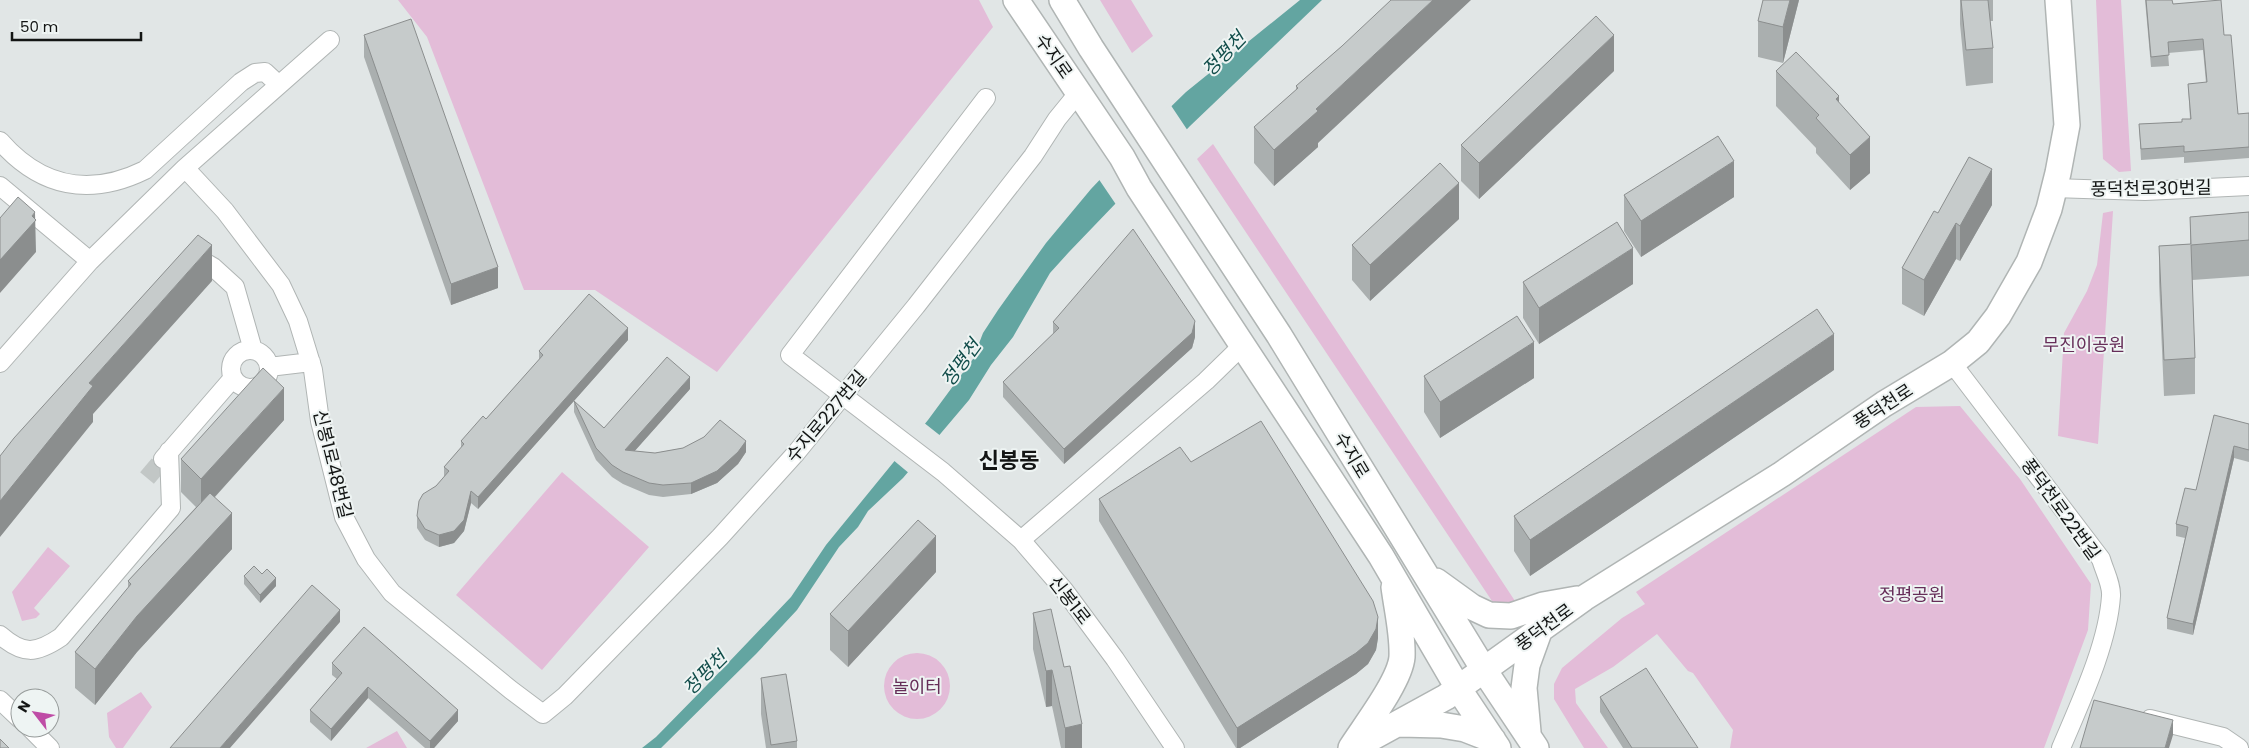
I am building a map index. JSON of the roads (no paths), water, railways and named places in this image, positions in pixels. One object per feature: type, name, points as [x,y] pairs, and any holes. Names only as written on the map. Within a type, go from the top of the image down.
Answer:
[{"type":"main road","name":"수지로","points":[[1016,0],[1122,157],[1139,188],[1392,575],[1458,688],[1496,744]]},
{"type":"main road","name":"수지로","points":[[1062,0],[1091,48],[1279,335],[1484,670],[1532,742]]},
{"type":"main road","name":"풍덕천로","points":[[1484,670],[1584,598],[1782,474],[1884,404],[1952,363],[1978,342],[1998,316],[2029,262],[2049,209],[2062,157],[2067,125],[2058,0]]},
{"type":"main road","points":[[1424,571],[1455,597],[1489,615],[1511,616],[1543,605],[1584,598]]},
{"type":"main road","points":[[1352,748],[1387,691],[1402,658],[1401,636],[1392,575]]},
{"type":"main road","points":[[1532,742],[1524,688],[1527,665],[1540,629]]},
{"type":"main road","points":[[1352,748],[1400,724],[1484,670]]},
{"type":"main road","points":[[1400,724],[1441,725],[1465,729],[1496,744]]},
{"type":"street","points":[[0,363],[90,261],[185,168],[330,40]]},
{"type":"street","points":[[0,141],[19,160],[54,181],[76,186],[110,183],[145,170],[241,82],[255,73],[265,72],[279,85]]},
{"type":"street","points":[[844,396],[790,355],[986,98]]},
{"type":"street","name":"수지로227번길","points":[[543,714],[565,696],[720,537],[796,453],[844,396],[1033,156],[1057,119],[1086,102]]},
{"type":"street","name":"신봉1로48번길","points":[[185,168],[225,211],[281,285],[298,321],[311,362],[320,421],[344,517],[366,559],[392,593],[510,690],[543,714]]},
{"type":"street","points":[[0,186],[90,261]]},
{"type":"street","name":"풍덕천로30번길","points":[[2053,188],[2145,191],[2249,186]]},
{"type":"street","points":[[177,277],[194,259],[201,260],[228,279],[235,286],[253,350]]},
{"type":"street","points":[[1021,540],[1206,381],[1243,345]]},
{"type":"street","points":[[253,350],[264,356],[268,367],[266,379],[255,387],[242,386],[233,378],[231,366],[232,360],[241,352],[253,350]]},
{"type":"street","points":[[268,367],[311,362]]},
{"type":"street","name":"풍덕천로22번길","points":[[1952,363],[2101,559],[2111,594],[2105,633],[2081,701],[2061,748]]},
{"type":"street","points":[[0,635],[14,647],[25,651],[48,646],[61,637],[171,508],[166,455],[233,378]]},
{"type":"street","name":"신봉1로","points":[[844,396],[943,472],[1021,540],[1064,590],[1115,659],[1175,748]]},
{"type":"street","points":[[0,700],[10,710]]},
{"type":"street","points":[[2081,701],[2100,706]]},
{"type":"street","points":[[2138,716],[2223,737],[2239,748]]},
{"type":"street","points":[[40,738],[50,748]]},
{"type":"water","name":"정평천","points":[[1300,0],[1322,0],[1190,126],[1050,273],[1013,337],[991,365],[969,400],[903,478],[868,511],[858,527],[839,547],[797,610],[756,654],[661,748],[642,748],[656,737],[791,597],[826,545],[928,420],[973,359],[983,333],[998,310],[1046,243],[1091,189],[1186,92]]},
{"type":"tunnel","points":[[147,478],[163,459]]},
{"type":"district","name":"신봉동","points":[[1009,460]]},
{"type":"park label","name":"무진이공원","points":[[2084,344]]},
{"type":"park label","name":"정평공원","points":[[1912,594]]},
{"type":"park label","name":"놀이터","points":[[917,686]]}]
